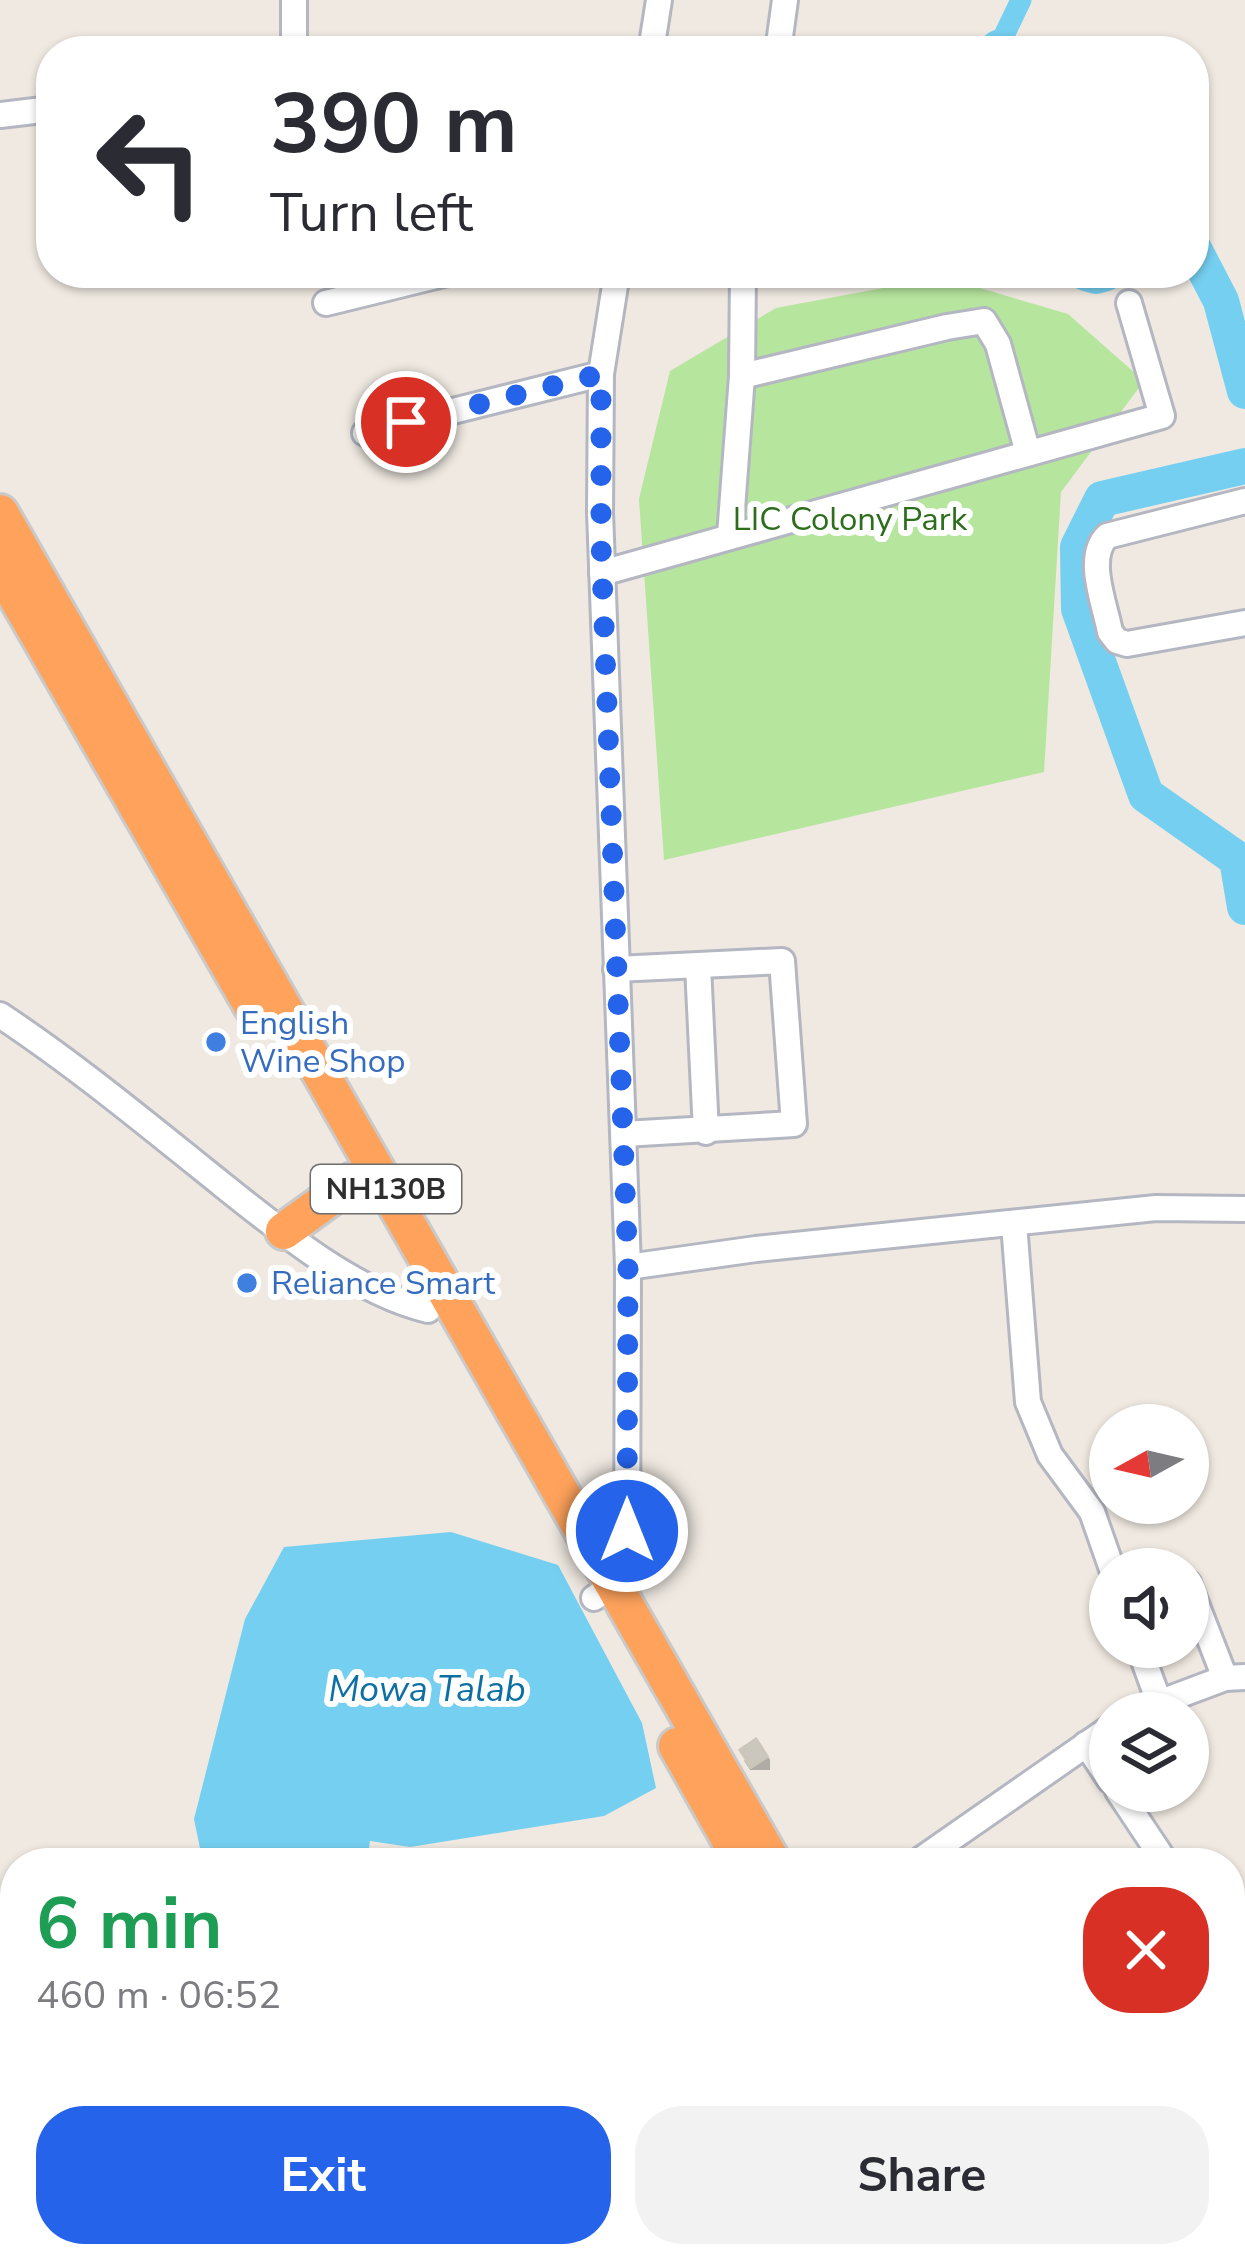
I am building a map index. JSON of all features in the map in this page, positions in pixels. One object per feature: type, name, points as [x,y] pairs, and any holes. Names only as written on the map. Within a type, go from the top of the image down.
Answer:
[{"type":"highway","name":"NH130B","points":[[0,513],[603,1592],[734,1848]]},
{"type":"highway","name":"NH130B","points":[[0,568],[428,1310],[764,1848]]},
{"type":"highway","points":[[284,1232],[353,1181]]},
{"type":"street","points":[[294,0],[294,36]]},
{"type":"street","points":[[653,36],[659,0]]},
{"type":"street","points":[[780,36],[785,0]]},
{"type":"street","points":[[0,115],[36,111]]},
{"type":"street","points":[[326,303],[387,288]]},
{"type":"street","points":[[603,1592],[627,1575],[628,1268],[602,573],[601,374],[614,288]]},
{"type":"street","points":[[730,536],[742,376],[743,288]]},
{"type":"street","points":[[602,573],[1162,416],[1129,303]]},
{"type":"street","points":[[742,376],[984,321],[998,344],[1028,453]]},
{"type":"street","points":[[365,433],[601,374]]},
{"type":"street","points":[[1245,501],[1107,536],[1099,544],[1096,561],[1110,632],[1117,641],[1127,644],[1245,623]]},
{"type":"street","points":[[616,969],[782,962],[794,1124],[624,1135]]},
{"type":"street","points":[[698,966],[706,1132]]},
{"type":"street","points":[[0,1015],[44,1044],[284,1232],[398,1301],[428,1310]]},
{"type":"street","points":[[628,1268],[804,1243],[1156,1208],[1245,1209]]},
{"type":"street","points":[[1014,1224],[1028,1402],[1050,1455],[1093,1512],[1105,1548]]},
{"type":"street","points":[[1191,1692],[1235,1678],[1209,1623]]},
{"type":"street","points":[[937,1848],[1089,1742]]},
{"type":"street","points":[[1086,1744],[1089,1748]]},
{"type":"street","points":[[1129,1812],[1149,1848]]},
{"type":"green space","name":"LIC Colony Park","points":[[883,288],[979,288],[1068,314],[1144,381],[1061,492],[1044,772],[664,860],[639,499],[670,371],[776,308]]},
{"type":"water","name":"Mowa Talab","points":[[451,1532],[558,1565],[642,1723],[656,1788],[604,1816],[410,1847],[370,1841],[369,1848],[200,1848],[194,1819],[245,1619],[284,1547]]},
{"type":"building","points":[[756,1739],[767,1756],[751,1767],[740,1750]]},
{"type":"waterway","points":[[1004,36],[1021,0]]},
{"type":"waterway","points":[[1209,278],[1221,301],[1245,391]]},
{"type":"waterway","points":[[1245,466],[1102,499],[1078,547],[1079,609],[1146,795],[1237,859],[1245,907]]},
{"type":"place","name":"English Wine Shop","points":[[216,1042]]},
{"type":"place","name":"Reliance Smart","points":[[247,1283]]},
{"type":"route","points":[[406,422],[601,374],[600,512],[628,1268],[627,1531]]}]
